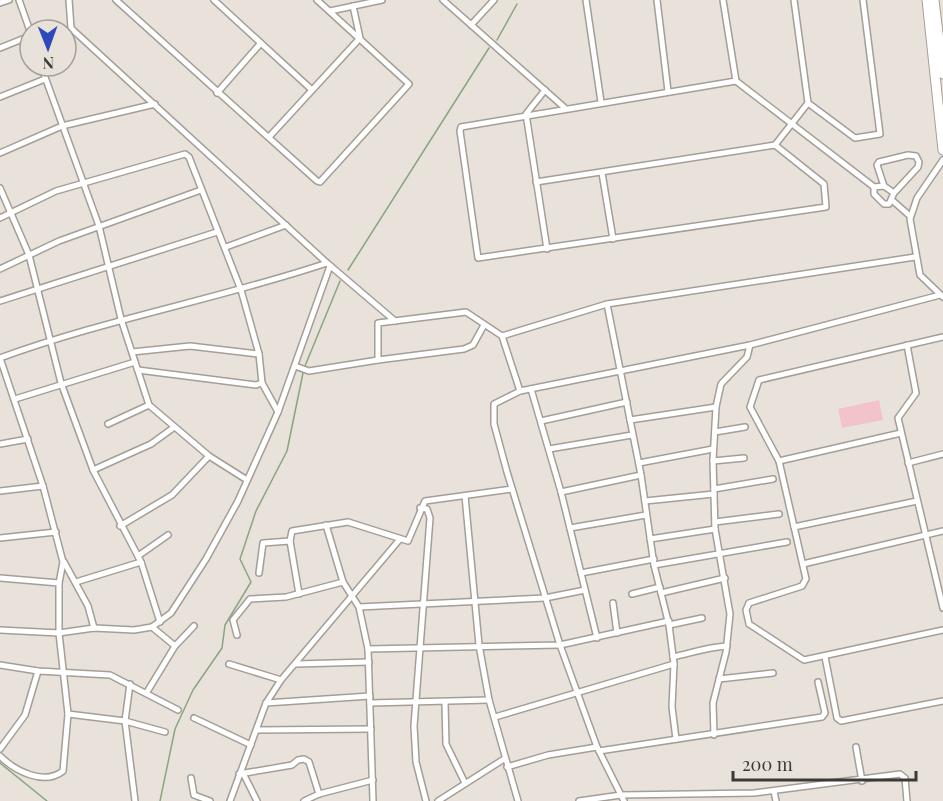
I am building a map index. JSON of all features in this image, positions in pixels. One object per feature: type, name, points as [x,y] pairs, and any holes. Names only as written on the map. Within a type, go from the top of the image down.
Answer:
[{"type":"highway","points":[[927,0],[943,150]]},
{"type":"highway","points":[[934,0],[943,74]]},
{"type":"street","points":[[0,3],[9,0]]},
{"type":"street","points":[[19,0],[25,18]]},
{"type":"street","points":[[69,0],[71,28],[74,31],[328,265],[395,321]]},
{"type":"street","points":[[116,0],[217,93],[269,136],[316,181],[324,180],[409,84],[317,0]]},
{"type":"street","points":[[214,0],[312,90]]},
{"type":"street","points":[[330,11],[381,0]]},
{"type":"street","points":[[443,0],[566,108]]},
{"type":"street","points":[[471,25],[494,0]]},
{"type":"street","points":[[586,0],[601,102]]},
{"type":"street","points":[[657,0],[668,91]]},
{"type":"street","points":[[723,0],[736,81],[874,187],[884,186]]},
{"type":"street","points":[[536,182],[775,145],[808,103],[794,0]]},
{"type":"street","points":[[808,103],[855,138],[880,134],[863,0]]},
{"type":"street","points":[[353,6],[360,38]]},
{"type":"street","points":[[269,136],[360,38]]},
{"type":"street","points":[[0,48],[18,41]]},
{"type":"street","points":[[217,93],[260,44]]},
{"type":"street","points":[[0,97],[45,79],[99,226],[121,319],[149,405],[173,428],[209,456],[247,480]]},
{"type":"street","points":[[736,81],[526,114],[465,126],[460,131],[477,255],[482,259],[826,207],[824,184],[775,145]]},
{"type":"street","points":[[544,90],[526,114],[547,249]]},
{"type":"street","points":[[0,153],[62,126],[155,104]]},
{"type":"street","points":[[0,218],[11,211],[83,183],[185,154],[189,157],[217,232],[226,247],[260,354],[262,383],[278,412]]},
{"type":"street","points":[[893,201],[894,193],[918,167],[919,162],[916,156],[908,155],[879,162],[877,165],[884,186],[894,193]]},
{"type":"street","points":[[941,296],[923,280],[915,257],[910,216],[917,198],[943,160]]},
{"type":"street","points":[[602,173],[613,239]]},
{"type":"street","points":[[874,187],[874,194],[884,204],[893,201]]},
{"type":"street","points":[[0,188],[29,255],[61,383],[93,470],[120,526],[141,562],[160,622]]},
{"type":"street","points":[[0,269],[99,226],[201,190]]},
{"type":"street","points":[[893,201],[910,216]]},
{"type":"street","points":[[226,247],[286,225]]},
{"type":"street","points":[[0,301],[217,232]]},
{"type":"street","points":[[502,336],[607,304],[714,285],[915,257]]},
{"type":"street","points":[[94,628],[88,606],[63,562],[43,486],[0,358],[49,340],[121,319],[241,290],[328,265]]},
{"type":"street","points":[[0,630],[59,633],[94,628],[135,630],[152,627],[177,605],[206,559],[247,480],[278,412],[328,265]]},
{"type":"street","points":[[623,798],[598,749],[560,645],[494,424],[493,408],[496,402],[520,391],[750,345],[941,296]]},
{"type":"street","points":[[607,304],[639,463],[654,562],[669,623],[674,664],[675,687],[672,707],[676,739]]},
{"type":"street","points":[[378,360],[377,325],[459,312],[472,315],[502,336],[520,391]]},
{"type":"street","points":[[295,366],[304,370],[464,349],[473,345],[484,325]]},
{"type":"street","points":[[943,337],[759,380],[750,407],[779,460],[806,583],[749,603],[746,610],[747,621],[800,658],[825,657],[943,630]]},
{"type":"street","points":[[714,735],[713,703],[727,646],[730,614],[715,526],[713,449],[716,407],[721,384],[747,357],[750,345]]},
{"type":"street","points":[[907,345],[916,393],[900,414],[901,434],[943,608]]},
{"type":"street","points":[[132,352],[190,346],[260,354]]},
{"type":"street","points":[[15,399],[135,362]]},
{"type":"street","points":[[138,370],[252,385],[262,383]]},
{"type":"street","points":[[531,389],[561,492],[597,638]]},
{"type":"street","points":[[541,421],[627,402]]},
{"type":"street","points":[[108,424],[149,405]]},
{"type":"street","points":[[630,420],[716,407]]},
{"type":"street","points":[[715,432],[745,427]]},
{"type":"street","points":[[93,470],[151,444],[173,428]]},
{"type":"street","points":[[779,460],[901,434]]},
{"type":"street","points":[[549,449],[632,435]]},
{"type":"street","points":[[0,444],[28,439]]},
{"type":"street","points":[[639,463],[713,449]]},
{"type":"street","points":[[908,463],[943,454]]},
{"type":"street","points":[[120,526],[172,495],[209,456]]},
{"type":"street","points":[[713,461],[744,458]]},
{"type":"street","points":[[561,492],[641,475]]},
{"type":"street","points":[[645,501],[714,491],[773,479]]},
{"type":"street","points":[[0,491],[43,486]]},
{"type":"street","points":[[299,594],[290,541],[292,531],[348,522],[410,540],[420,508],[425,501],[512,489]]},
{"type":"street","points":[[465,495],[477,599],[479,645],[489,700],[504,759],[518,801]]},
{"type":"street","points":[[794,527],[917,501]]},
{"type":"street","points":[[420,508],[427,509],[430,518],[419,646],[415,754],[426,801]]},
{"type":"street","points":[[650,539],[779,514]]},
{"type":"street","points":[[570,528],[646,515]]},
{"type":"street","points":[[326,525],[343,582],[359,607],[368,649],[373,801]]},
{"type":"street","points":[[802,564],[943,531]]},
{"type":"street","points":[[0,538],[56,532]]},
{"type":"street","points":[[138,556],[168,535]]},
{"type":"street","points":[[230,801],[266,704],[280,680],[296,664],[400,538]]},
{"type":"street","points":[[260,573],[263,543],[290,541]]},
{"type":"street","points":[[581,573],[787,542]]},
{"type":"street","points":[[0,756],[30,775],[56,776],[63,771],[68,714],[59,633],[59,582],[63,562]]},
{"type":"street","points":[[76,582],[141,562]]},
{"type":"street","points":[[0,578],[59,582]]},
{"type":"street","points":[[632,594],[725,578]]},
{"type":"street","points":[[237,635],[232,620],[250,599],[299,594],[343,582]]},
{"type":"street","points":[[359,607],[477,599],[545,598],[585,590]]},
{"type":"street","points":[[613,603],[617,633]]},
{"type":"street","points":[[368,649],[419,646],[560,645],[702,618]]},
{"type":"street","points":[[147,692],[175,646],[194,626]]},
{"type":"street","points":[[152,627],[175,646]]},
{"type":"street","points":[[673,657],[691,654],[705,647],[727,646]]},
{"type":"street","points":[[825,657],[837,717],[841,721],[943,701]]},
{"type":"street","points":[[296,664],[369,662]]},
{"type":"street","points":[[228,664],[280,680]]},
{"type":"street","points":[[495,717],[674,664]]},
{"type":"street","points":[[0,665],[38,671],[110,675],[147,692],[178,710]]},
{"type":"street","points":[[0,748],[25,715],[38,671]]},
{"type":"street","points":[[719,680],[773,673]]},
{"type":"street","points":[[507,767],[548,755],[714,735],[822,717],[825,713],[818,682]]},
{"type":"street","points":[[130,684],[125,721],[135,801]]},
{"type":"street","points":[[266,704],[370,696]]},
{"type":"street","points":[[370,704],[489,700]]},
{"type":"street","points":[[446,702],[446,744],[465,783]]},
{"type":"street","points":[[68,714],[125,721],[165,732]]},
{"type":"street","points":[[194,718],[251,745]]},
{"type":"street","points":[[257,730],[371,729]]},
{"type":"street","points":[[856,747],[862,781]]},
{"type":"street","points":[[241,773],[292,765],[304,759],[309,762],[319,794]]},
{"type":"street","points":[[438,801],[504,759]]},
{"type":"street","points":[[241,773],[257,801]]},
{"type":"street","points":[[579,801],[774,791],[903,775],[907,801]]},
{"type":"street","points":[[191,778],[194,795],[210,801]]},
{"type":"street","points":[[304,801],[319,794],[373,780]]},
{"type":"street","points":[[774,791],[776,801]]},
{"type":"shaded area","points":[[879,400],[883,420],[842,428],[838,409]]},
{"type":"waterway","points":[[497,40],[517,4]]},
{"type":"waterway","points":[[348,270],[489,48]]},
{"type":"waterway","points":[[305,366],[340,281]]},
{"type":"waterway","points":[[160,801],[175,729],[193,690],[222,648],[225,625],[251,582],[240,559],[256,511],[287,451],[303,373]]},
{"type":"waterway","points":[[0,763],[47,801]]}]
